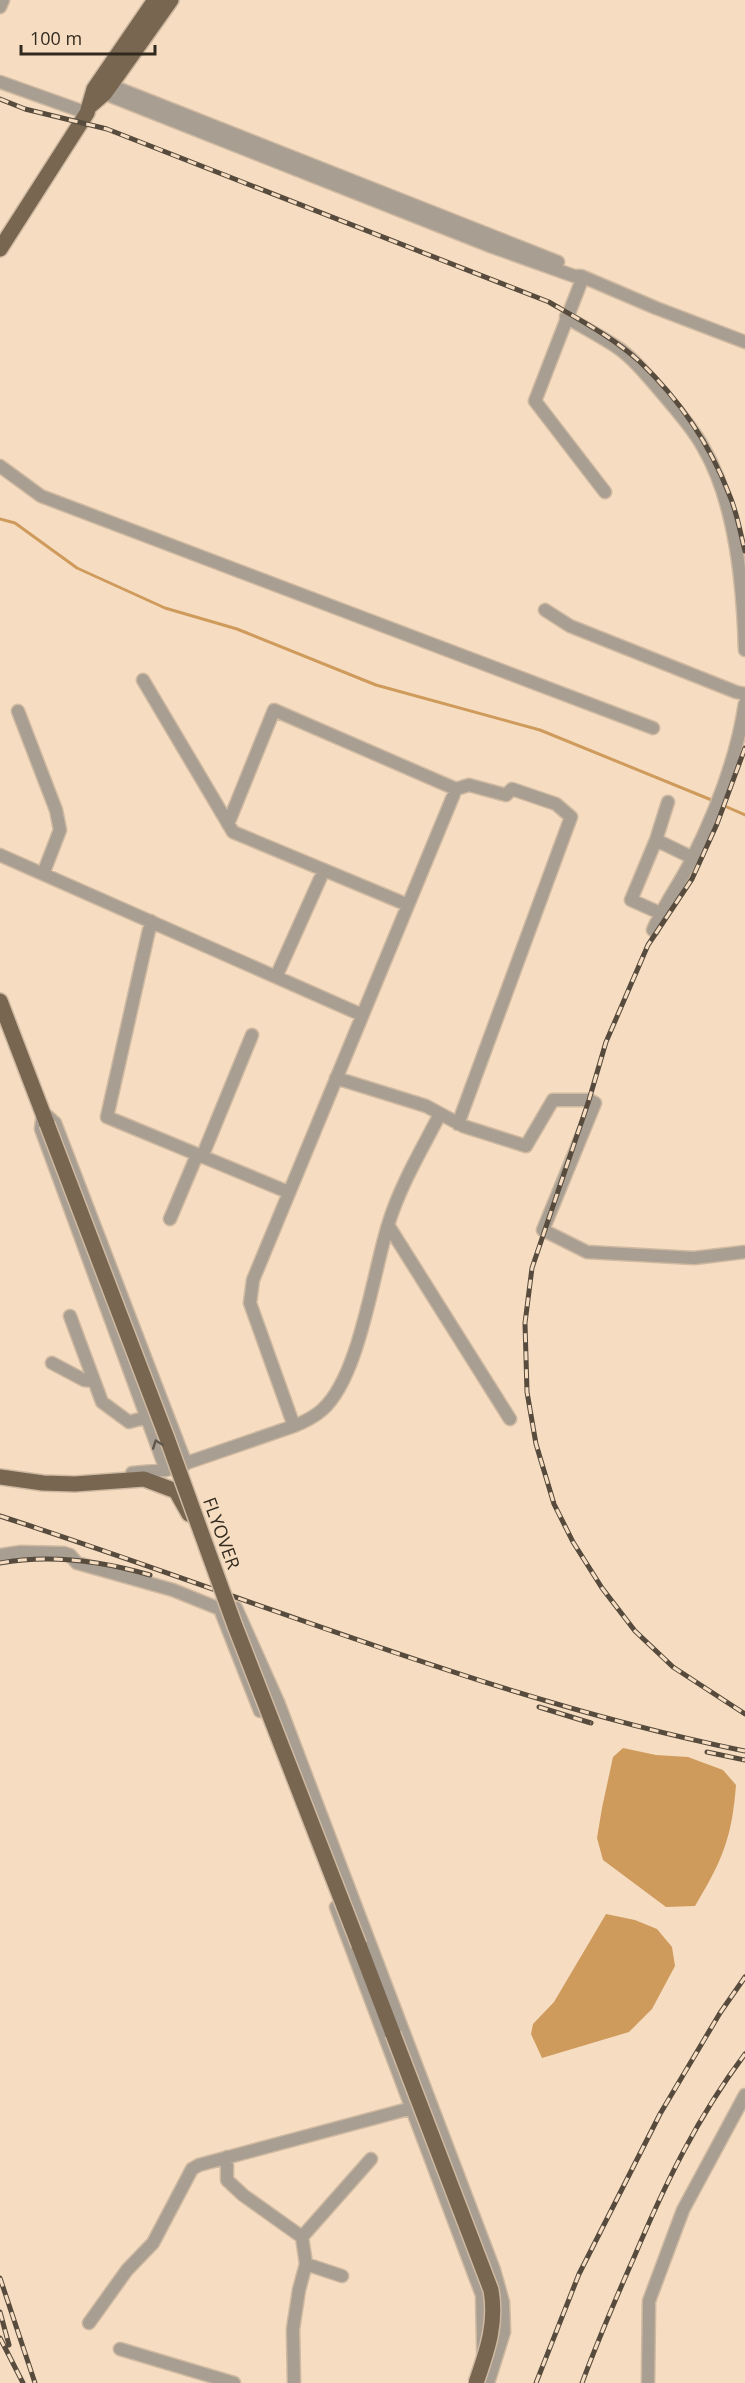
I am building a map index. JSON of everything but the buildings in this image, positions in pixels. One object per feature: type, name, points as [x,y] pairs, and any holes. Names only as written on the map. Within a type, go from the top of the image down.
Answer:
[{"type":"main road","points":[[0,249],[70,140],[155,0]]},
{"type":"main road","points":[[102,87],[171,0]]},
{"type":"main road","points":[[0,236],[56,152],[70,140]]},
{"type":"main road","name":"FLYOVER","points":[[0,1001],[235,1626],[390,2023],[491,2290],[494,2305],[492,2330],[476,2383]]},
{"type":"main road","points":[[0,1477],[43,1483],[75,1484],[144,1479],[160,1484],[176,1491],[182,1499],[200,1544],[208,1551]]},
{"type":"street","points":[[0,7],[3,0]]},
{"type":"street","points":[[0,82],[88,110]]},
{"type":"street","points":[[102,87],[577,270],[582,276],[656,308],[745,342]]},
{"type":"street","points":[[582,276],[535,401],[605,492]]},
{"type":"street","points":[[566,317],[621,350],[648,376],[703,446],[716,472],[725,502],[740,572],[745,650]]},
{"type":"street","points":[[0,466],[41,496],[654,728]]},
{"type":"street","points":[[545,610],[570,626],[745,694]]},
{"type":"street","points":[[143,680],[233,832],[408,905]]},
{"type":"street","points":[[654,930],[660,913],[709,826],[733,756],[745,703]]},
{"type":"street","points":[[228,824],[274,710],[456,789],[469,785],[506,795],[512,789],[556,804],[571,817],[458,1124]]},
{"type":"street","points":[[18,711],[56,810],[60,830],[43,874]]},
{"type":"street","points":[[294,1426],[250,1304],[253,1280],[456,789]]},
{"type":"street","points":[[660,913],[631,900],[656,840],[668,802]]},
{"type":"street","points":[[656,840],[693,858]]},
{"type":"street","points":[[0,855],[362,1015]]},
{"type":"street","points":[[276,977],[324,870]]},
{"type":"street","points":[[151,921],[107,1117],[288,1192]]},
{"type":"street","points":[[170,1219],[252,1035]]},
{"type":"street","points":[[336,1078],[426,1106],[458,1124],[526,1146],[552,1100],[589,1100],[595,1103],[543,1230],[587,1252],[694,1258],[745,1252]]},
{"type":"street","points":[[0,1470],[66,1478],[166,1470],[294,1426],[324,1409],[340,1384],[355,1351],[388,1225],[403,1186],[440,1114]]},
{"type":"street","points":[[166,1470],[41,1129],[45,1118],[55,1123],[186,1464]]},
{"type":"street","points":[[388,1225],[510,1419]]},
{"type":"street","points":[[70,1316],[102,1402],[129,1422],[147,1417]]},
{"type":"street","points":[[52,1363],[84,1380],[94,1381]]},
{"type":"street","points":[[0,1555],[21,1552],[64,1553],[70,1555],[77,1563],[173,1590],[220,1609],[284,1769],[368,1967]]},
{"type":"street","points":[[220,1609],[223,1606],[236,1608],[278,1702],[368,1967]]},
{"type":"street","points":[[390,2023],[412,2108],[482,2295],[486,2383]]},
{"type":"street","points":[[390,2023],[494,2270],[503,2302],[504,2332],[486,2383]]},
{"type":"street","points":[[648,2383],[649,2301],[683,2210],[745,2095]]},
{"type":"street","points":[[89,2323],[126,2270],[153,2243],[192,2169],[227,2157],[412,2108]]},
{"type":"street","points":[[227,2157],[227,2180],[243,2195],[302,2237],[306,2264],[293,2329],[294,2383]]},
{"type":"street","points":[[302,2237],[371,2159]]},
{"type":"street","points":[[306,2264],[342,2276]]},
{"type":"street","points":[[120,2349],[234,2383]]},
{"type":"shaded area","points":[[623,1748],[656,1755],[688,1757],[723,1770],[736,1785],[732,1820],[724,1848],[695,1906],[666,1907],[603,1860],[597,1838],[602,1808],[613,1757]]},
{"type":"shaded area","points":[[606,1914],[635,1920],[657,1929],[672,1947],[675,1966],[652,2009],[629,2032],[542,2058],[531,2034],[533,2024],[554,2002]]},
{"type":"waterway","points":[[0,519],[15,523],[77,568],[165,608],[237,629],[376,685],[540,730],[714,801]]},
{"type":"waterway","points":[[720,804],[745,815]]},
{"type":"railway","points":[[0,99],[25,109],[107,129],[549,302],[585,323],[640,362],[668,391],[692,424],[713,458],[729,494],[745,551]]},
{"type":"railway","points":[[745,748],[717,824],[692,879],[648,945],[606,1042],[589,1100],[532,1268],[525,1323],[527,1392],[536,1444],[554,1504],[573,1542],[602,1588],[635,1631],[673,1667],[745,1714]]},
{"type":"railway","points":[[0,1516],[462,1675],[556,1704],[745,1751]]},
{"type":"railway","points":[[0,1563],[38,1559],[76,1560],[150,1575]]},
{"type":"railway","points":[[539,1707],[591,1723]]},
{"type":"railway","points":[[707,1752],[745,1760]]},
{"type":"railway","points":[[536,2383],[579,2274],[660,2114],[720,2013],[745,1977]]},
{"type":"railway","points":[[582,2383],[614,2303],[671,2177],[697,2126],[745,2054]]},
{"type":"railway","points":[[0,2278],[35,2383]]},
{"type":"railway","points":[[0,2312],[9,2345]]},
{"type":"railway","points":[[0,2338],[23,2383]]}]
